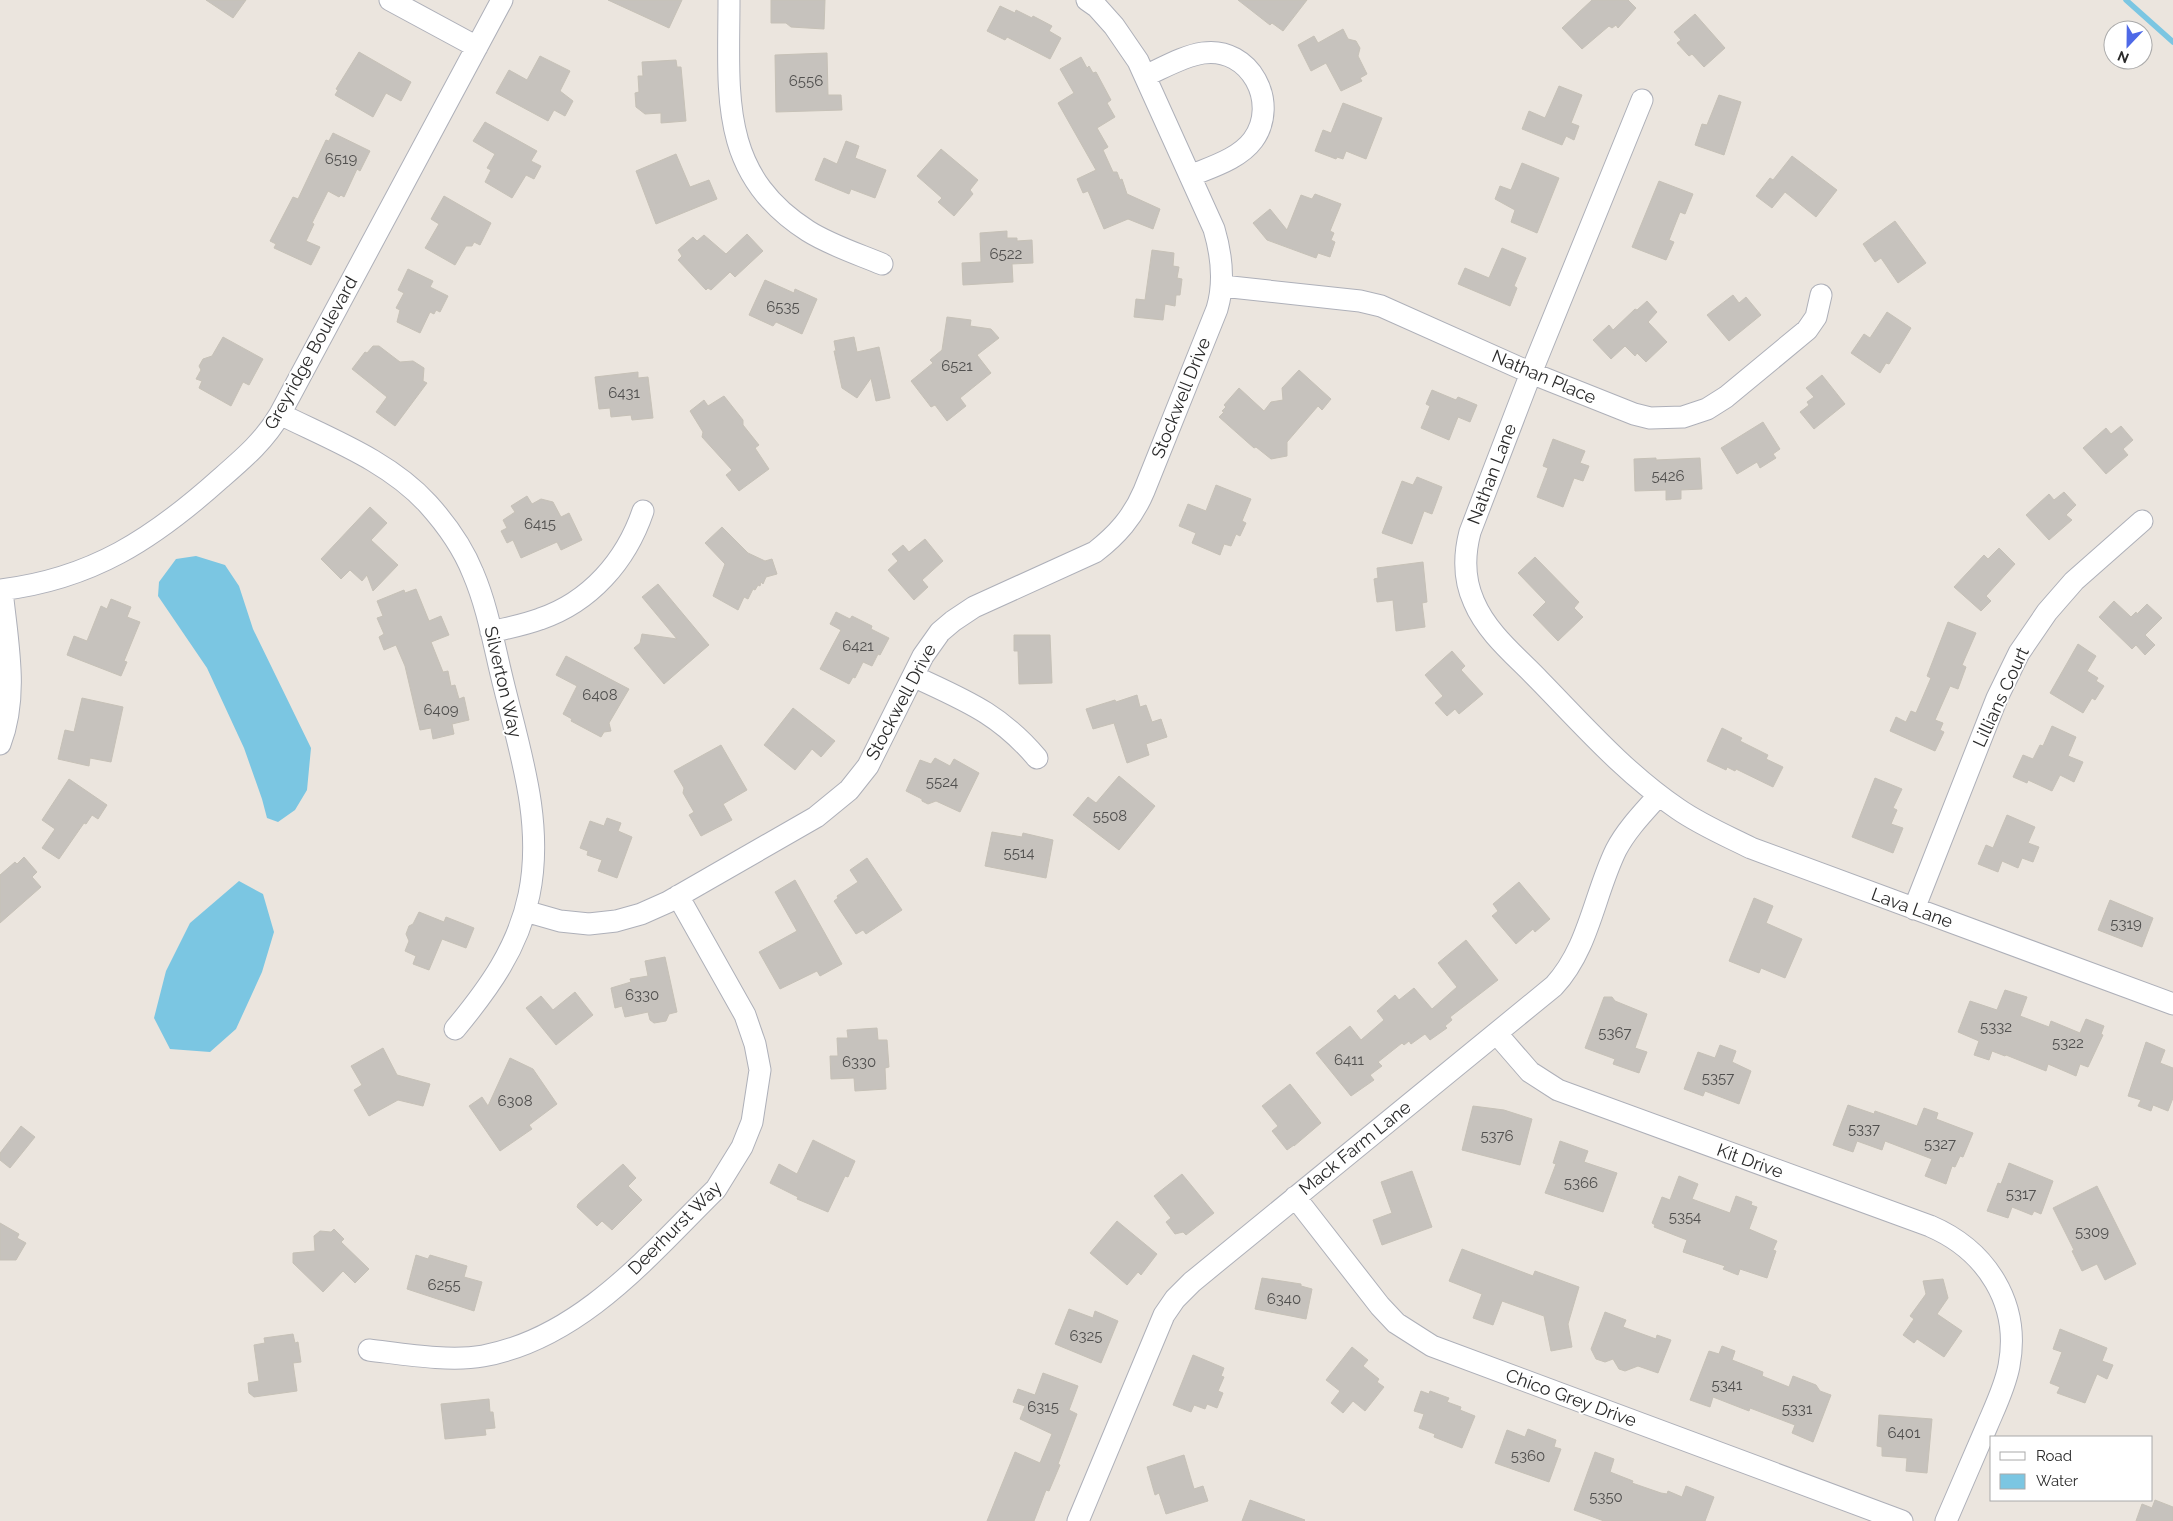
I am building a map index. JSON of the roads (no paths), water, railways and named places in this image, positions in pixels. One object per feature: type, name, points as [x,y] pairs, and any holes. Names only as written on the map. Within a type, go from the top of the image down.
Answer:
[{"type":"street","points":[[390,0],[476,47]]},
{"type":"street","name":"Greyridge Boulevard","points":[[1,590],[44,582],[85,570],[146,538],[186,509],[255,447],[270,431],[502,0]]},
{"type":"street","points":[[730,0],[729,99],[731,116],[739,149],[755,179],[770,200],[809,232],[882,264]]},
{"type":"street","points":[[1087,0],[1097,7],[1122,36],[1145,76],[1190,176],[1239,153],[1252,142],[1260,126],[1264,110],[1259,85],[1244,65],[1229,56],[1195,55],[1145,76]]},
{"type":"street","name":"Nathan Lane","points":[[1642,100],[1531,373],[1470,532],[1466,554],[1466,568],[1472,597],[1480,615],[1499,639],[1625,768],[1659,795]]},
{"type":"street","name":"Stockwell Drive","points":[[525,911],[560,921],[596,923],[616,921],[641,914],[678,896],[816,817],[843,795],[868,766],[913,676],[933,641],[953,622],[974,607],[1095,552],[1127,522],[1144,492],[1217,309],[1222,286],[1220,247],[1190,176]]},
{"type":"street","name":"Nathan Place","points":[[1222,286],[1360,301],[1381,306],[1531,373],[1634,414],[1650,418],[1683,417],[1706,409],[1720,401],[1803,335],[1816,317],[1821,295]]},
{"type":"street","name":"Silverton Way","points":[[280,414],[365,456],[400,478],[426,502],[456,541],[473,572],[486,611],[531,802],[534,855],[525,911],[516,937],[500,970],[486,991],[455,1029]]},
{"type":"street","points":[[491,632],[537,620],[552,614],[568,607],[592,589],[614,567],[643,512]]},
{"type":"street","name":"Lillians Court","points":[[1914,909],[1997,698],[2019,653],[2063,592],[2086,568],[2142,521]]},
{"type":"street","points":[[0,744],[7,721],[11,687],[1,590]]},
{"type":"street","points":[[913,676],[994,716],[1014,732],[1037,758]]},
{"type":"street","name":"Lava Lane","points":[[1659,795],[1699,822],[1751,848],[2173,1004]]},
{"type":"street","name":"Mack Farm Lane","points":[[1078,1521],[1153,1340],[1175,1299],[1295,1197],[1544,995],[1564,976],[1582,942],[1617,848],[1634,824],[1659,795]]},
{"type":"street","name":"Deerhurst Way","points":[[369,1350],[420,1356],[481,1356],[511,1349],[539,1339],[593,1305],[621,1282],[716,1188],[729,1171],[752,1122],[760,1070],[755,1044],[740,1003],[678,896]]},
{"type":"street","name":"Kit Drive","points":[[1497,1034],[1530,1072],[1558,1090],[1948,1234],[1979,1258],[1992,1276],[2005,1301],[2011,1333],[2011,1355],[2007,1374],[1946,1521]]},
{"type":"street","name":"Chico Grey Drive","points":[[1295,1197],[1380,1306],[1396,1323],[1413,1336],[1432,1346],[1902,1521]]},
{"type":"water","points":[[196,556],[225,565],[239,586],[253,629],[311,748],[307,790],[295,810],[278,822],[267,818],[244,748],[207,668],[158,596],[159,582],[176,559]]},
{"type":"water","points":[[239,881],[263,894],[274,932],[262,972],[236,1029],[210,1052],[170,1049],[154,1018],[166,971],[190,923]]},
{"type":"waterway","points":[[2126,0],[2173,42]]}]
